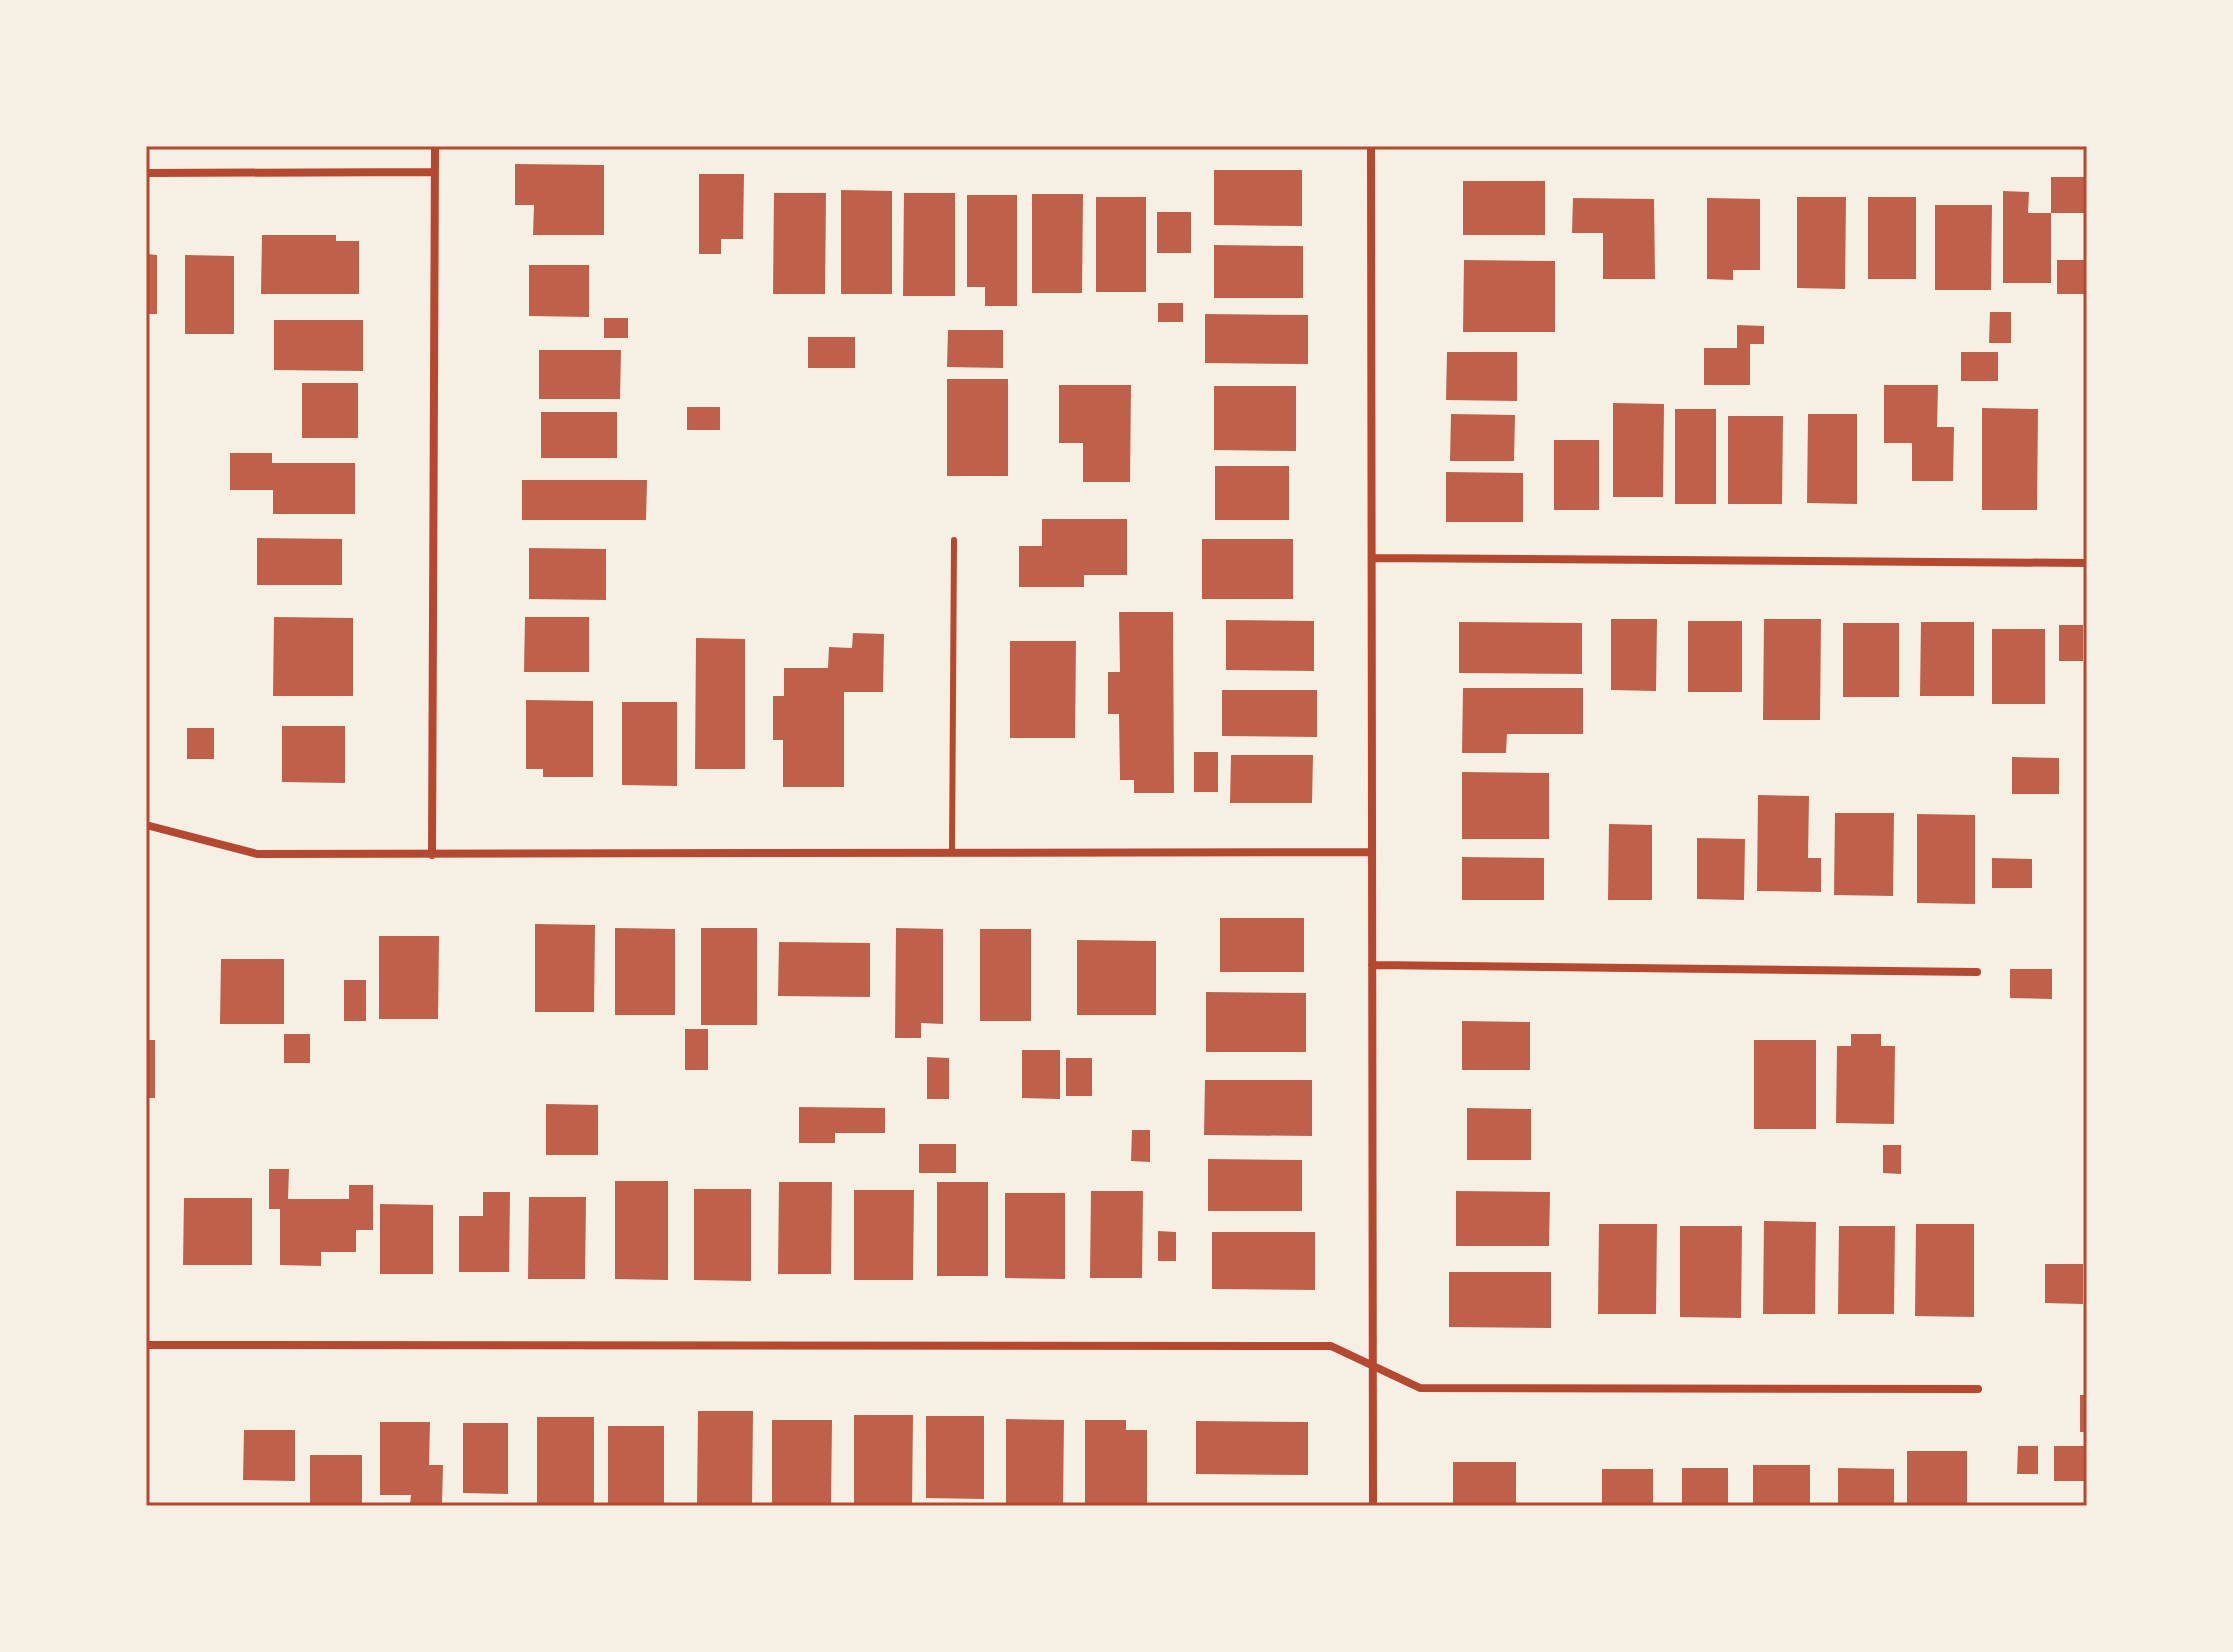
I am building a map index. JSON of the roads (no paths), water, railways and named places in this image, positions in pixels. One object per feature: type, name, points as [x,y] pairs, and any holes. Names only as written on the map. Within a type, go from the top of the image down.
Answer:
[{"type":"street","points":[[432,855],[435,146]]},
{"type":"street","points":[[1371,146],[1373,1506]]},
{"type":"street","points":[[146,173],[435,172]]},
{"type":"street","points":[[1372,558],[2087,563]]},
{"type":"street","points":[[146,825],[257,854],[1372,852]]},
{"type":"street","points":[[1372,965],[1977,972]]},
{"type":"street","points":[[146,1345],[1331,1346],[1420,1388],[1978,1389]]},
{"type":"lane","points":[[952,853],[954,540]]}]
